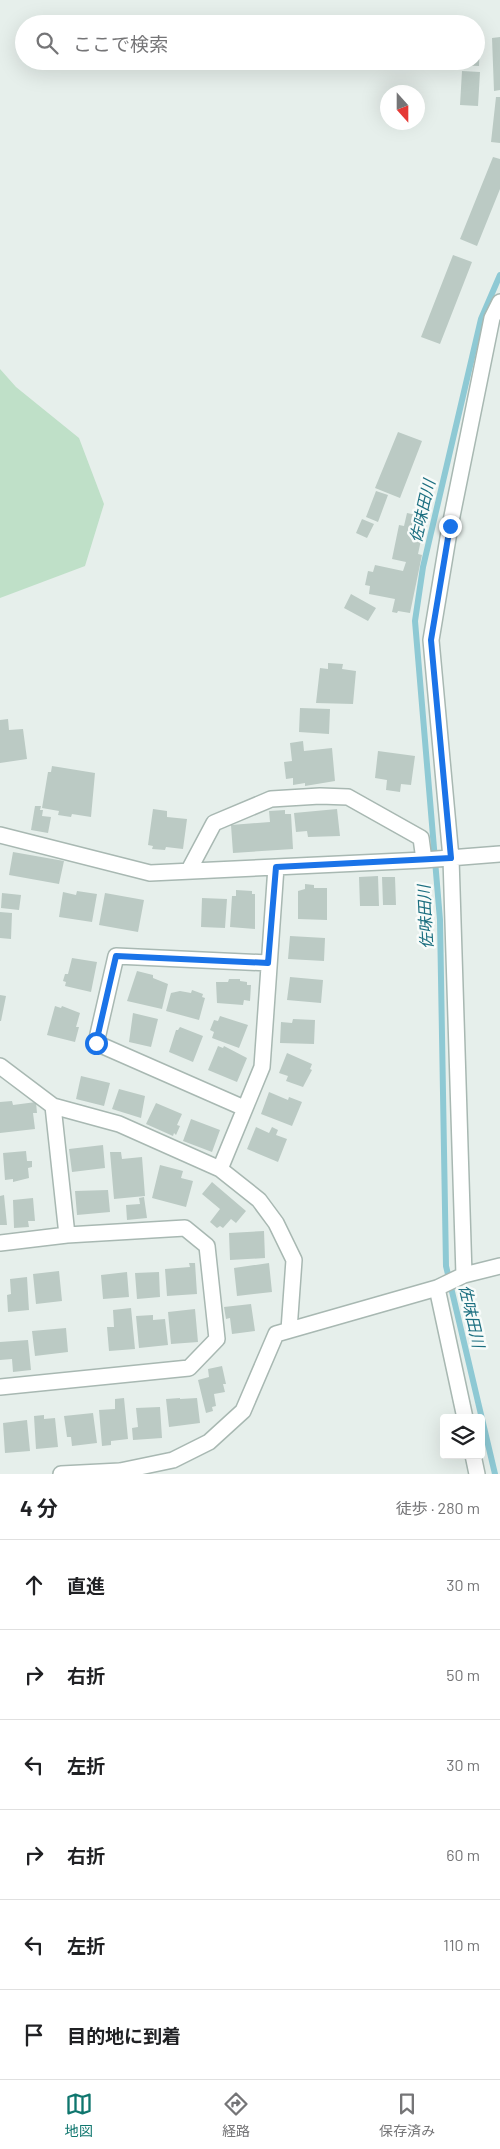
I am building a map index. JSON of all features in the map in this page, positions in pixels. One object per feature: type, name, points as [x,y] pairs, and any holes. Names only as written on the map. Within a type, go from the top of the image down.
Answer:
[{"type":"street","points":[[464,1275],[451,858],[431,640],[450,526],[492,318],[500,302]]},
{"type":"street","points":[[188,870],[214,823],[271,799],[320,796],[348,797],[421,838],[424,860]]},
{"type":"street","points":[[0,835],[150,873],[424,860],[500,854]]},
{"type":"street","points":[[220,1169],[262,1066],[276,867]]},
{"type":"street","points":[[244,1108],[96,1043],[116,956],[268,963]]},
{"type":"street","points":[[0,1066],[54,1106],[120,1124],[220,1169],[259,1200],[276,1223],[294,1260],[289,1330]]},
{"type":"street","points":[[54,1106],[67,1235]]},
{"type":"street","points":[[0,1243],[67,1235],[185,1228],[207,1246],[217,1339],[189,1368],[0,1388]]},
{"type":"street","points":[[61,1474],[120,1471],[173,1460],[209,1442],[243,1411],[276,1334],[437,1288],[464,1275],[500,1266]]},
{"type":"street","points":[[437,1288],[464,1414]]},
{"type":"street","points":[[474,1459],[477,1474]]},
{"type":"green space","points":[[0,369],[16,387],[79,438],[104,504],[85,566],[0,598]]},
{"type":"building","points":[[500,37],[500,90],[494,91],[492,38]]},
{"type":"building","points":[[462,71],[480,72],[478,106],[460,105]]},
{"type":"building","points":[[496,97],[500,97],[500,143],[491,142]]},
{"type":"building","points":[[493,157],[500,159],[500,189],[477,246],[460,239]]},
{"type":"building","points":[[453,255],[472,262],[440,344],[421,337]]},
{"type":"building","points":[[398,432],[422,441],[400,498],[375,488]]},
{"type":"building","points":[[376,491],[388,495],[378,522],[366,517]]},
{"type":"building","points":[[407,513],[426,517],[418,554],[422,555],[410,613],[398,611],[397,613],[392,612],[395,599],[369,594],[370,586],[365,585],[368,571],[373,572],[375,565],[403,571],[406,562],[392,559],[399,525],[404,526]]},
{"type":"building","points":[[362,519],[374,524],[367,538],[356,533]]},
{"type":"building","points":[[351,594],[376,608],[368,621],[344,608]]},
{"type":"building","points":[[328,663],[343,664],[342,669],[356,671],[353,704],[316,703],[320,668],[328,669]]},
{"type":"building","points":[[300,708],[330,709],[329,734],[299,732]]},
{"type":"building","points":[[8,719],[9,730],[23,729],[27,759],[0,763],[0,720]]},
{"type":"building","points":[[303,741],[304,751],[332,748],[335,781],[305,786],[305,783],[293,785],[293,778],[286,779],[284,762],[292,761],[290,743]]},
{"type":"building","points":[[378,751],[415,756],[411,785],[401,784],[400,792],[386,790],[387,780],[375,778]]},
{"type":"building","points":[[52,766],[95,773],[91,817],[72,814],[71,817],[58,815],[59,811],[42,808],[48,772],[51,772]]},
{"type":"building","points":[[35,806],[41,806],[40,810],[43,810],[42,816],[51,817],[48,833],[31,830]]},
{"type":"building","points":[[153,809],[167,811],[167,817],[187,819],[183,849],[166,847],[165,850],[152,849],[153,846],[148,845]]},
{"type":"building","points":[[337,809],[340,836],[308,837],[307,831],[296,832],[294,813]]},
{"type":"building","points":[[285,810],[285,814],[291,814],[293,849],[233,853],[231,825],[270,822],[269,811]]},
{"type":"building","points":[[13,852],[64,861],[59,884],[9,875]]},
{"type":"building","points":[[378,876],[379,906],[360,906],[359,877]]},
{"type":"building","points":[[382,877],[395,877],[396,905],[383,905]]},
{"type":"building","points":[[305,884],[314,885],[314,888],[327,888],[327,920],[298,919],[298,891],[305,889]]},
{"type":"building","points":[[236,890],[252,891],[252,894],[255,894],[255,929],[230,927],[232,896],[236,896]]},
{"type":"building","points":[[77,891],[97,894],[92,922],[59,917],[63,892],[76,895]]},
{"type":"building","points":[[2,893],[21,895],[19,910],[1,908]]},
{"type":"building","points":[[105,893],[144,900],[138,932],[99,925]]},
{"type":"building","points":[[202,898],[227,899],[225,928],[201,927]]},
{"type":"building","points":[[0,912],[12,913],[11,939],[0,938]]},
{"type":"building","points":[[290,936],[325,938],[324,961],[288,959]]},
{"type":"building","points":[[72,958],[97,962],[91,992],[65,986],[66,982],[63,981],[65,974],[68,974]]},
{"type":"building","points":[[137,971],[153,975],[153,978],[168,984],[162,1009],[127,1001]]},
{"type":"building","points":[[290,977],[323,980],[321,1003],[287,1000]]},
{"type":"building","points":[[229,979],[240,979],[240,981],[247,982],[247,985],[251,985],[250,1001],[244,1000],[243,1005],[217,1003],[216,982],[228,982]]},
{"type":"building","points":[[192,990],[203,994],[202,997],[205,998],[199,1020],[166,1011],[171,993],[180,991],[191,993]]},
{"type":"building","points":[[0,995],[6,996],[1,1021],[0,1021]]},
{"type":"building","points":[[55,1006],[61,1008],[62,1006],[80,1013],[76,1027],[79,1027],[75,1042],[47,1035]]},
{"type":"building","points":[[133,1013],[158,1019],[151,1047],[129,1042]]},
{"type":"building","points":[[220,1016],[248,1025],[239,1048],[212,1038],[214,1032],[210,1030],[214,1020],[218,1021]]},
{"type":"building","points":[[293,1019],[315,1020],[314,1044],[280,1043],[281,1022],[292,1023]]},
{"type":"building","points":[[180,1027],[203,1036],[193,1062],[169,1052],[176,1030]]},
{"type":"building","points":[[218,1046],[223,1048],[224,1046],[247,1058],[237,1082],[208,1070]]},
{"type":"building","points":[[287,1053],[312,1064],[310,1069],[312,1070],[303,1087],[286,1081],[288,1076],[279,1073]]},
{"type":"building","points":[[81,1076],[110,1083],[104,1106],[76,1099]]},
{"type":"building","points":[[119,1089],[145,1096],[141,1118],[112,1109]]},
{"type":"building","points":[[269,1092],[288,1100],[289,1097],[302,1102],[292,1126],[261,1114]]},
{"type":"building","points":[[12,1101],[13,1105],[36,1102],[37,1113],[33,1113],[35,1129],[0,1133],[0,1102]]},
{"type":"building","points":[[156,1103],[182,1114],[177,1125],[180,1126],[176,1135],[174,1133],[173,1136],[146,1124]]},
{"type":"building","points":[[191,1119],[220,1130],[212,1152],[183,1141]]},
{"type":"building","points":[[256,1127],[269,1133],[272,1127],[278,1130],[276,1135],[287,1139],[278,1162],[247,1149]]},
{"type":"building","points":[[103,1145],[105,1168],[72,1172],[69,1149]]},
{"type":"building","points":[[26,1151],[27,1161],[32,1161],[32,1167],[28,1168],[29,1178],[13,1182],[13,1179],[5,1180],[3,1153]]},
{"type":"building","points":[[110,1152],[121,1152],[122,1159],[142,1157],[145,1196],[114,1199]]},
{"type":"building","points":[[160,1165],[183,1171],[181,1178],[193,1181],[186,1207],[152,1198]]},
{"type":"building","points":[[212,1182],[246,1211],[236,1223],[231,1219],[223,1228],[220,1226],[217,1228],[210,1222],[220,1209],[202,1194]]},
{"type":"building","points":[[108,1190],[110,1212],[77,1215],[75,1191]]},
{"type":"building","points":[[4,1195],[7,1225],[0,1225],[0,1196]]},
{"type":"building","points":[[144,1197],[147,1218],[127,1220],[126,1205],[140,1204],[139,1198]]},
{"type":"building","points":[[33,1198],[35,1221],[28,1221],[29,1227],[14,1228],[13,1200]]},
{"type":"building","points":[[264,1231],[265,1258],[230,1260],[229,1233]]},
{"type":"building","points":[[189,1263],[195,1263],[197,1294],[167,1296],[165,1269],[190,1267]]},
{"type":"building","points":[[269,1263],[272,1292],[237,1296],[234,1268]]},
{"type":"building","points":[[59,1271],[62,1301],[36,1304],[33,1274]]},
{"type":"building","points":[[127,1272],[129,1297],[103,1299],[101,1275]]},
{"type":"building","points":[[159,1272],[160,1297],[137,1299],[135,1273]]},
{"type":"building","points":[[27,1277],[29,1310],[8,1312],[7,1295],[11,1294],[10,1279]]},
{"type":"building","points":[[251,1304],[255,1331],[232,1334],[230,1318],[226,1319],[224,1307]]},
{"type":"building","points":[[131,1308],[135,1349],[109,1351],[107,1327],[114,1327],[113,1310]]},
{"type":"building","points":[[195,1309],[198,1342],[171,1344],[168,1312]]},
{"type":"building","points":[[153,1315],[153,1320],[165,1319],[168,1345],[139,1348],[136,1316]]},
{"type":"building","points":[[66,1328],[68,1352],[35,1356],[32,1331]]},
{"type":"building","points":[[28,1340],[31,1370],[13,1372],[12,1359],[0,1360],[0,1342]]},
{"type":"building","points":[[222,1366],[226,1384],[223,1384],[225,1392],[214,1394],[216,1406],[212,1407],[213,1411],[206,1413],[198,1380],[209,1377],[208,1369]]},
{"type":"building","points":[[124,1398],[128,1439],[111,1441],[111,1445],[102,1446],[99,1410],[115,1409],[115,1399]]},
{"type":"building","points":[[197,1398],[200,1423],[169,1427],[166,1399]]},
{"type":"building","points":[[160,1407],[162,1438],[133,1440],[132,1428],[138,1427],[136,1408]]},
{"type":"building","points":[[93,1413],[97,1443],[72,1446],[71,1437],[67,1437],[64,1416]]},
{"type":"building","points":[[44,1415],[44,1419],[55,1418],[58,1447],[36,1449],[34,1416]]},
{"type":"building","points":[[27,1420],[30,1451],[5,1453],[3,1423]]},
{"type":"waterway","name":"佐味田川","points":[[495,1474],[446,1266],[440,920],[415,621],[423,567],[481,319],[500,275]]},
{"type":"route","points":[[96,1043],[116,956],[268,963],[276,867],[451,858],[431,640],[450,526]]}]
